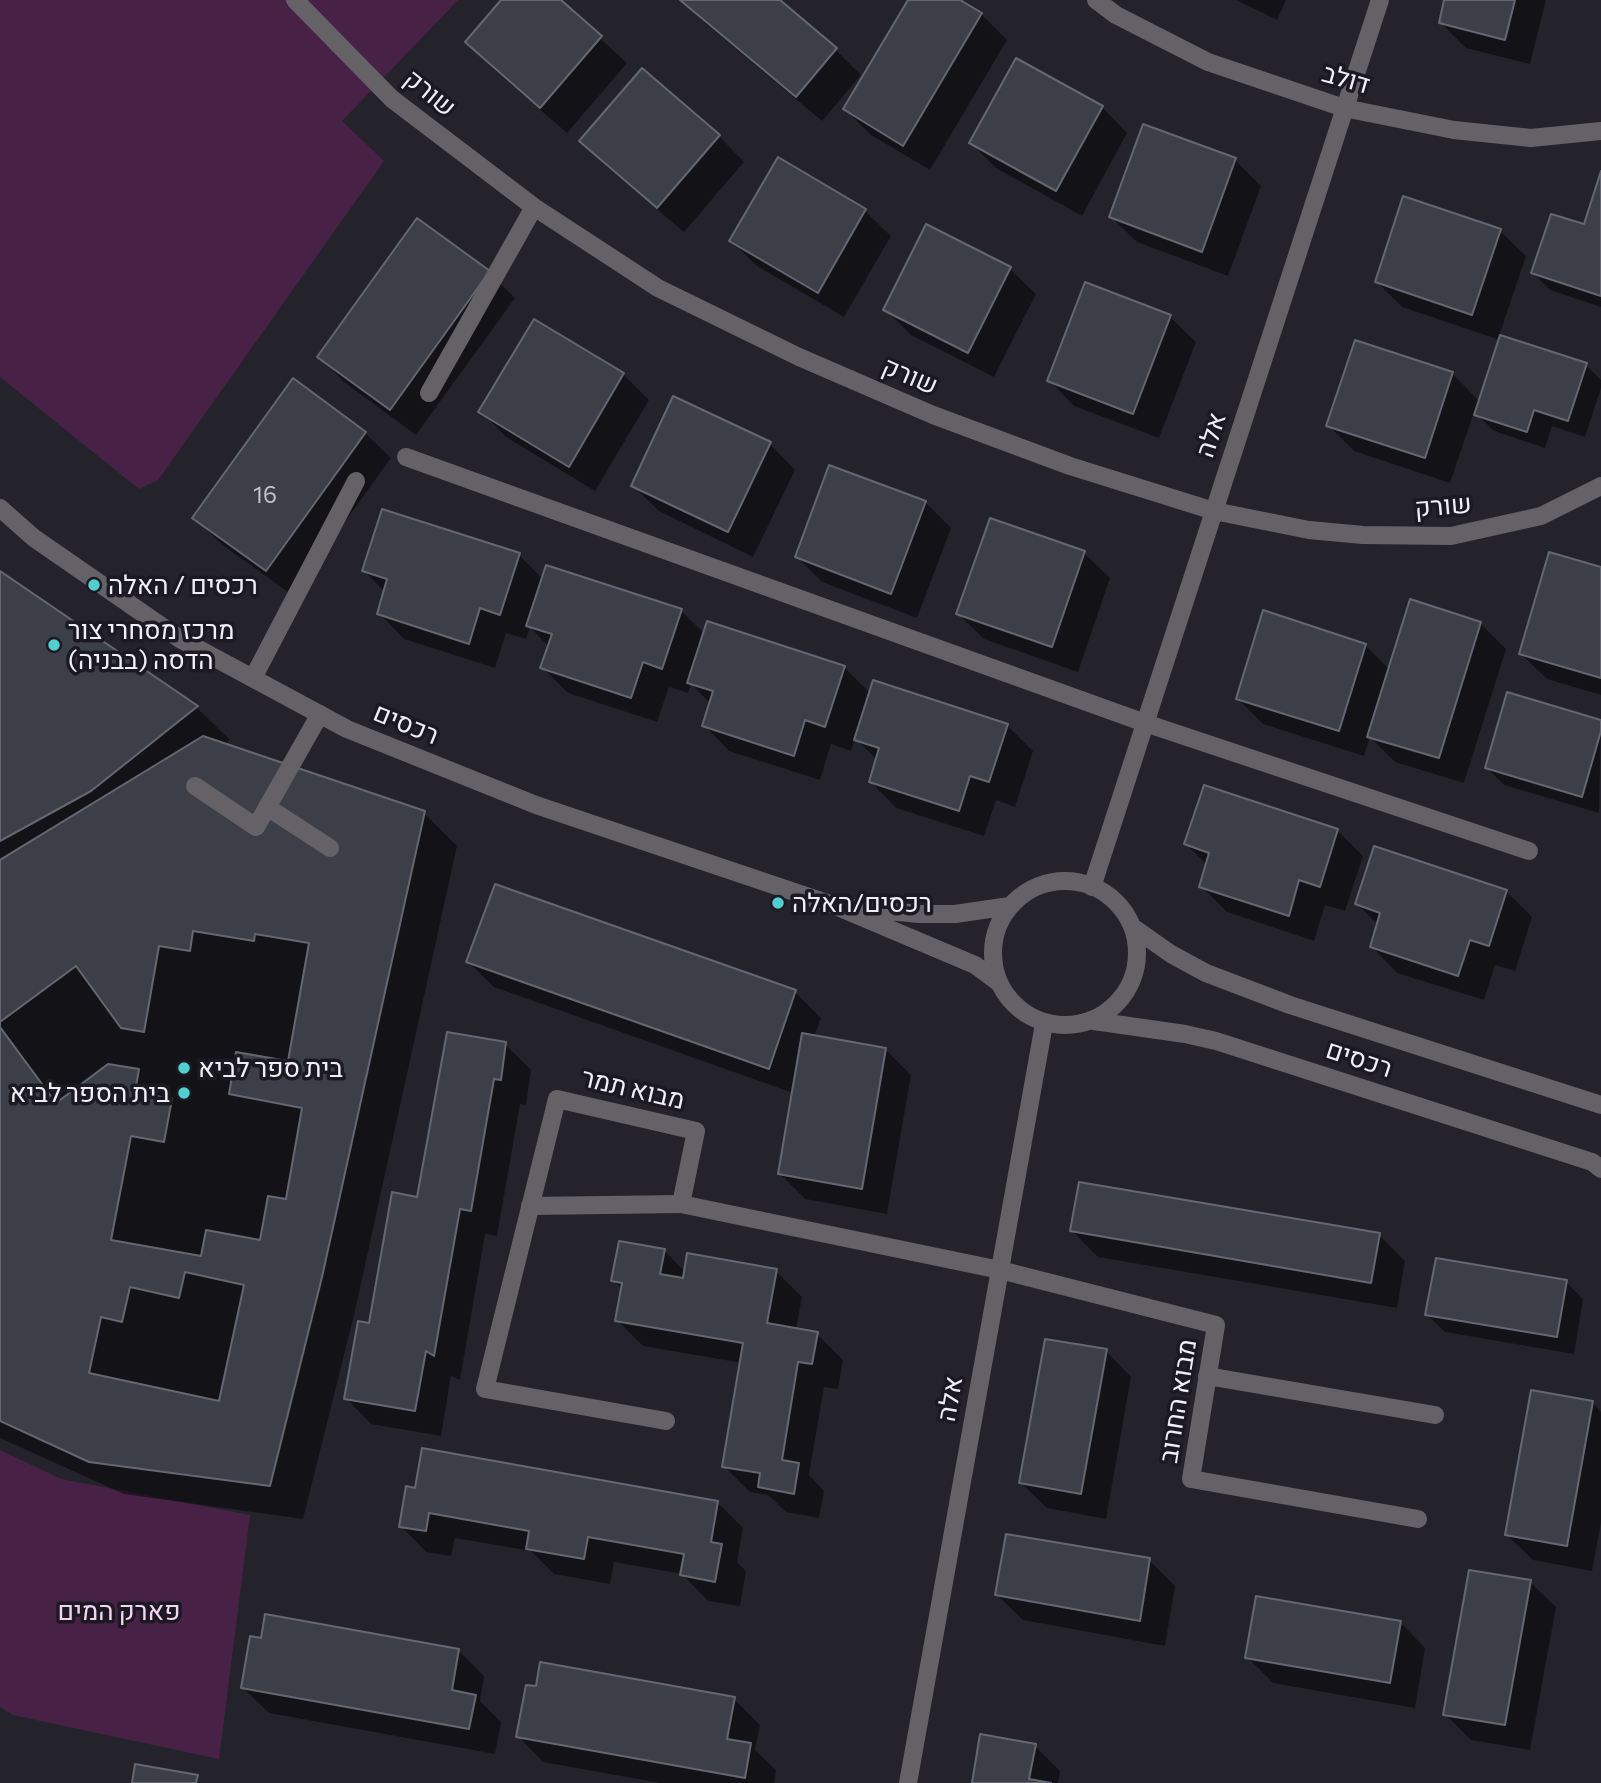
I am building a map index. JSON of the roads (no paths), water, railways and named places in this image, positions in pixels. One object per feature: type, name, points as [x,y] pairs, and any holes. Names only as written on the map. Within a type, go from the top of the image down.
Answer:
[{"type":"street","name":"שורק","points":[[295,0],[392,99],[534,207],[658,288],[799,357],[933,415],[1070,466],[1214,511],[1309,530],[1363,535],[1451,537],[1541,516],[1601,486]]},
{"type":"street","name":"דולב","points":[[1096,0],[1116,15],[1208,62],[1345,108],[1454,130],[1531,138],[1601,131]]},
{"type":"street","name":"אלה","points":[[1092,887],[1380,0]]},
{"type":"street","points":[[429,393],[534,207]]},
{"type":"street","points":[[406,457],[1145,723],[1530,851]]},
{"type":"street","points":[[253,678],[356,481]]},
{"type":"street","name":"רכסים","points":[[0,508],[34,538],[180,639],[347,729],[536,806],[833,905],[975,965],[998,982]]},
{"type":"street","points":[[195,786],[256,827],[320,714]]},
{"type":"street","points":[[267,807],[330,848]]},
{"type":"street","points":[[1053,881],[1078,882],[1092,887],[1102,890],[1121,907],[1134,928],[1138,954],[1133,978],[1115,1006],[1094,1021],[1069,1027],[1044,1024],[1012,1003],[998,982],[993,957],[996,932],[1010,906],[1029,890],[1053,881]]},
{"type":"street","name":"רכסים","points":[[833,905],[920,914],[955,914],[1010,906]]},
{"type":"street","name":"רכסים","points":[[1134,928],[1171,954],[1206,973],[1290,1005],[1601,1105]]},
{"type":"street","name":"רכסים","points":[[1094,1021],[1216,1041],[1592,1162],[1601,1169]]},
{"type":"street","name":"אלה","points":[[908,1783],[1044,1024]]},
{"type":"street","name":"מבוא תמר","points":[[666,1421],[485,1389],[557,1099],[696,1131],[681,1204]]},
{"type":"street","points":[[530,1206],[681,1204],[1000,1270]]},
{"type":"street","name":"מבוא החרוב","points":[[1000,1270],[1216,1325],[1191,1479],[1418,1519]]},
{"type":"street","points":[[1208,1376],[1435,1415]]},
{"type":"place","name":"רכסים / האלה","points":[[94,585]]},
{"type":"place","name":"מרכז מסחרי צור הדסה (בבניה)","points":[[54,645]]},
{"type":"place","name":"רכסים/האלה","points":[[778,903]]},
{"type":"place","name":"בית ספר לביא","points":[[184,1068]]},
{"type":"place","name":"בית הספר לביא","points":[[184,1093]]},
{"type":"park label","name":"פארק המים","points":[[119,1611]]}]
